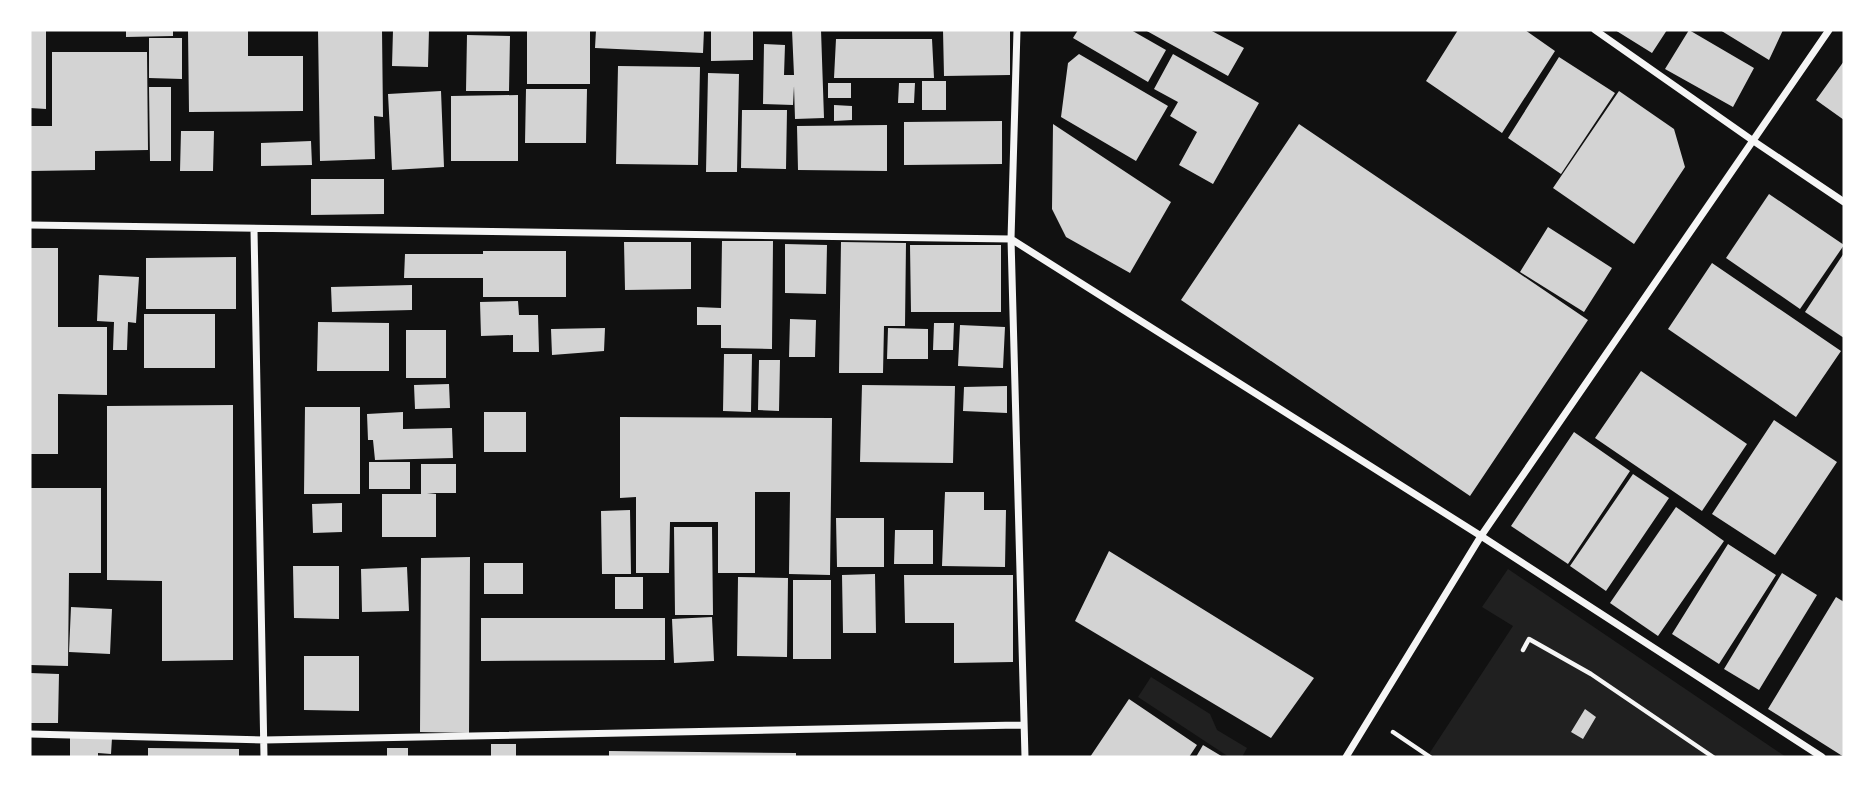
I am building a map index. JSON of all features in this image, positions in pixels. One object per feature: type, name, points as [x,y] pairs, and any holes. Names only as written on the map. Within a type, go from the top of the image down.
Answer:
[{"type":"street","points":[[1017,30],[1011,239],[1025,757]]},
{"type":"street","points":[[1595,30],[1844,202]]},
{"type":"street","points":[[1346,757],[1481,536],[1829,30]]},
{"type":"street","points":[[30,225],[1011,239],[1481,536],[1822,757]]},
{"type":"street","points":[[254,230],[264,757]]},
{"type":"street","points":[[30,734],[264,740],[1024,725]]},
{"type":"path","points":[[1523,650],[1529,639],[1591,674],[1713,757]]},
{"type":"path","points":[[1370,717],[1430,757]]},
{"type":"shaded area","points":[[1508,569],[1786,757],[1427,757],[1513,626],[1482,607]]},
{"type":"shaded area","points":[[1151,677],[1210,714],[1217,730],[1247,748],[1242,757],[1229,757],[1138,697]]},
{"type":"building","points":[[30,30],[46,30],[46,109],[30,108]]},
{"type":"building","points":[[126,30],[173,30],[173,36],[126,37]]},
{"type":"building","points":[[188,30],[248,30],[248,56],[303,56],[303,111],[189,112]]},
{"type":"building","points":[[318,30],[382,30],[383,117],[374,116],[375,159],[320,161]]},
{"type":"building","points":[[393,30],[429,30],[428,67],[392,66]]},
{"type":"building","points":[[527,30],[590,30],[590,84],[527,84]]},
{"type":"building","points":[[596,30],[704,30],[703,53],[595,48]]},
{"type":"building","points":[[711,30],[753,30],[753,60],[711,61]]},
{"type":"building","points":[[792,30],[821,30],[824,118],[795,119],[794,86],[793,105],[763,104],[764,44],[785,45],[784,75],[794,75]]},
{"type":"building","points":[[943,30],[1010,30],[1010,75],[944,76]]},
{"type":"building","points":[[1078,30],[1131,30],[1166,50],[1148,82],[1073,38]]},
{"type":"building","points":[[1145,30],[1210,30],[1244,48],[1228,76]]},
{"type":"building","points":[[1458,30],[1525,30],[1555,51],[1502,133],[1426,81]]},
{"type":"building","points":[[1615,30],[1667,30],[1652,53]]},
{"type":"building","points":[[1689,30],[1754,68],[1733,107],[1665,69]]},
{"type":"building","points":[[1720,30],[1783,30],[1769,60]]},
{"type":"building","points":[[467,35],[510,36],[509,91],[466,91]]},
{"type":"building","points":[[149,38],[182,38],[182,79],[149,78]]},
{"type":"building","points":[[836,39],[932,39],[934,78],[834,78]]},
{"type":"building","points":[[52,52],[147,52],[148,150],[95,151],[95,170],[30,171],[30,126],[52,126]]},
{"type":"building","points":[[1079,54],[1168,106],[1136,161],[1061,117],[1068,63]]},
{"type":"building","points":[[1173,54],[1259,103],[1213,184],[1179,165],[1197,132],[1170,116],[1178,102],[1154,89]]},
{"type":"building","points":[[1559,57],[1615,93],[1561,174],[1508,138]]},
{"type":"building","points":[[1844,61],[1844,120],[1816,100]]},
{"type":"building","points":[[618,66],[700,67],[698,165],[616,164]]},
{"type":"building","points":[[708,73],[739,74],[737,172],[706,172]]},
{"type":"building","points":[[922,81],[946,81],[946,110],[922,110]]},
{"type":"building","points":[[828,83],[851,83],[851,98],[828,98]]},
{"type":"building","points":[[899,83],[915,83],[914,103],[898,103]]},
{"type":"building","points":[[149,87],[171,87],[171,161],[150,161]]},
{"type":"building","points":[[526,89],[587,89],[586,143],[525,143]]},
{"type":"building","points":[[441,91],[444,167],[392,170],[388,94]]},
{"type":"building","points":[[1619,91],[1674,129],[1685,167],[1634,244],[1553,188]]},
{"type":"building","points":[[518,95],[518,161],[451,161],[451,96]]},
{"type":"building","points":[[834,105],[852,106],[852,120],[834,121]]},
{"type":"building","points":[[742,110],[787,110],[786,169],[741,168]]},
{"type":"building","points":[[1002,121],[1002,164],[904,165],[904,122]]},
{"type":"building","points":[[1053,124],[1171,202],[1130,273],[1066,237],[1052,209]]},
{"type":"building","points":[[1299,124],[1588,320],[1470,496],[1181,300]]},
{"type":"building","points":[[887,125],[887,171],[798,170],[797,126]]},
{"type":"building","points":[[181,131],[214,131],[213,171],[180,171]]},
{"type":"building","points":[[311,141],[312,165],[261,166],[261,143]]},
{"type":"building","points":[[311,179],[384,179],[384,214],[311,215]]},
{"type":"building","points":[[1769,194],[1844,245],[1800,309],[1726,258]]},
{"type":"building","points":[[1548,227],[1612,268],[1584,312],[1520,272]]},
{"type":"building","points":[[722,241],[773,241],[772,349],[721,348],[721,325],[697,325],[697,307],[721,308]]},
{"type":"building","points":[[624,242],[691,242],[691,289],[625,290]]},
{"type":"building","points":[[841,242],[906,243],[905,326],[884,326],[883,373],[839,373]]},
{"type":"building","points":[[785,244],[827,245],[826,294],[785,293]]},
{"type":"building","points":[[910,245],[1001,245],[1001,312],[911,312]]},
{"type":"building","points":[[30,248],[58,248],[58,327],[107,327],[107,395],[58,394],[58,454],[30,454]]},
{"type":"building","points":[[483,251],[566,251],[566,297],[483,297],[483,278],[404,278],[405,254],[483,254]]},
{"type":"building","points":[[1844,253],[1844,338],[1805,312]]},
{"type":"building","points":[[236,257],[236,309],[146,309],[146,258]]},
{"type":"building","points":[[1712,263],[1841,351],[1796,417],[1668,329]]},
{"type":"building","points":[[99,275],[139,277],[136,323],[128,322],[127,350],[113,350],[114,322],[97,321]]},
{"type":"building","points":[[412,285],[412,310],[332,312],[331,287]]},
{"type":"building","points":[[518,301],[519,315],[538,315],[539,352],[513,352],[513,335],[481,336],[480,302]]},
{"type":"building","points":[[144,314],[215,314],[215,368],[144,368]]},
{"type":"building","points":[[790,319],[816,320],[815,357],[789,357]]},
{"type":"building","points":[[318,322],[389,323],[389,371],[317,371]]},
{"type":"building","points":[[934,323],[954,323],[953,350],[933,350]]},
{"type":"building","points":[[960,325],[1005,327],[1003,368],[958,366]]},
{"type":"building","points":[[605,328],[604,351],[552,355],[551,329]]},
{"type":"building","points":[[888,328],[928,329],[928,359],[887,359]]},
{"type":"building","points":[[406,330],[446,330],[446,378],[406,378]]},
{"type":"building","points":[[724,354],[752,354],[751,412],[723,411]]},
{"type":"building","points":[[759,360],[780,360],[779,411],[758,410]]},
{"type":"building","points":[[1641,371],[1747,444],[1702,511],[1595,438]]},
{"type":"building","points":[[449,384],[450,408],[415,409],[414,385]]},
{"type":"building","points":[[862,385],[955,386],[953,463],[860,462]]},
{"type":"building","points":[[1007,386],[1007,413],[963,411],[964,387]]},
{"type":"building","points":[[233,405],[233,660],[162,661],[162,581],[107,580],[107,406]]},
{"type":"building","points":[[305,407],[360,407],[360,494],[304,494]]},
{"type":"building","points":[[403,412],[403,429],[452,428],[453,458],[375,460],[373,440],[368,440],[367,414]]},
{"type":"building","points":[[484,412],[526,412],[526,452],[484,452]]},
{"type":"building","points":[[620,417],[832,418],[830,575],[789,574],[790,492],[755,492],[755,573],[718,573],[718,522],[670,522],[669,573],[636,573],[636,497],[620,498]]},
{"type":"building","points":[[1774,420],[1837,462],[1775,555],[1712,514]]},
{"type":"building","points":[[1574,432],[1630,471],[1568,564],[1511,526]]},
{"type":"building","points":[[369,462],[410,462],[410,489],[369,489]]},
{"type":"building","points":[[421,464],[456,464],[456,493],[427,493],[436,494],[436,537],[382,537],[382,494],[421,494]]},
{"type":"building","points":[[1633,474],[1669,498],[1606,591],[1570,566]]},
{"type":"building","points":[[30,488],[101,488],[101,573],[69,573],[68,666],[30,665]]},
{"type":"building","points":[[945,492],[984,492],[984,510],[1006,510],[1005,567],[942,566]]},
{"type":"building","points":[[342,503],[342,532],[313,533],[312,504]]},
{"type":"building","points":[[1676,507],[1724,541],[1658,636],[1610,603]]},
{"type":"building","points":[[630,510],[631,574],[602,574],[601,511]]},
{"type":"building","points":[[836,518],[884,518],[884,567],[837,567]]},
{"type":"building","points":[[674,527],[712,527],[713,615],[675,615]]},
{"type":"building","points":[[895,530],[933,530],[933,564],[894,564]]},
{"type":"building","points":[[1728,544],[1776,575],[1719,664],[1672,634]]},
{"type":"building","points":[[1109,551],[1314,678],[1271,738],[1075,621]]},
{"type":"building","points":[[470,557],[469,733],[420,732],[421,558]]},
{"type":"building","points":[[484,563],[523,563],[523,594],[484,594]]},
{"type":"building","points":[[293,566],[339,566],[339,619],[294,618]]},
{"type":"building","points":[[407,567],[409,611],[362,612],[361,569]]},
{"type":"building","points":[[1782,573],[1817,595],[1759,690],[1724,669]]},
{"type":"building","points":[[875,574],[876,633],[843,633],[842,575]]},
{"type":"building","points":[[904,575],[1013,575],[1013,662],[954,663],[954,623],[905,623]]},
{"type":"building","points":[[615,577],[643,577],[643,609],[615,609]]},
{"type":"building","points":[[738,577],[788,578],[787,657],[737,656]]},
{"type":"building","points":[[793,580],[831,580],[831,659],[793,659]]},
{"type":"building","points":[[1836,597],[1844,602],[1844,757],[1768,709]]},
{"type":"building","points":[[71,607],[112,609],[110,654],[69,652]]},
{"type":"building","points":[[712,617],[714,661],[674,663],[672,619]]},
{"type":"building","points":[[481,618],[665,618],[665,660],[481,661]]},
{"type":"building","points":[[304,656],[359,656],[359,711],[304,710]]},
{"type":"building","points":[[30,673],[59,674],[58,723],[30,723]]},
{"type":"building","points":[[1129,699],[1197,745],[1189,757],[1090,757]]},
{"type":"building","points":[[1585,709],[1596,717],[1583,739],[1571,732]]},
{"type":"building","points":[[70,738],[112,738],[111,754],[70,757]]},
{"type":"building","points":[[491,744],[516,744],[516,757],[491,757]]},
{"type":"building","points":[[1203,745],[1223,757],[1196,757]]},
{"type":"building","points":[[148,748],[239,749],[239,757],[148,757]]},
{"type":"building","points":[[387,748],[408,748],[408,757],[387,757]]},
{"type":"building","points":[[609,751],[796,753],[796,757],[609,757]]}]
